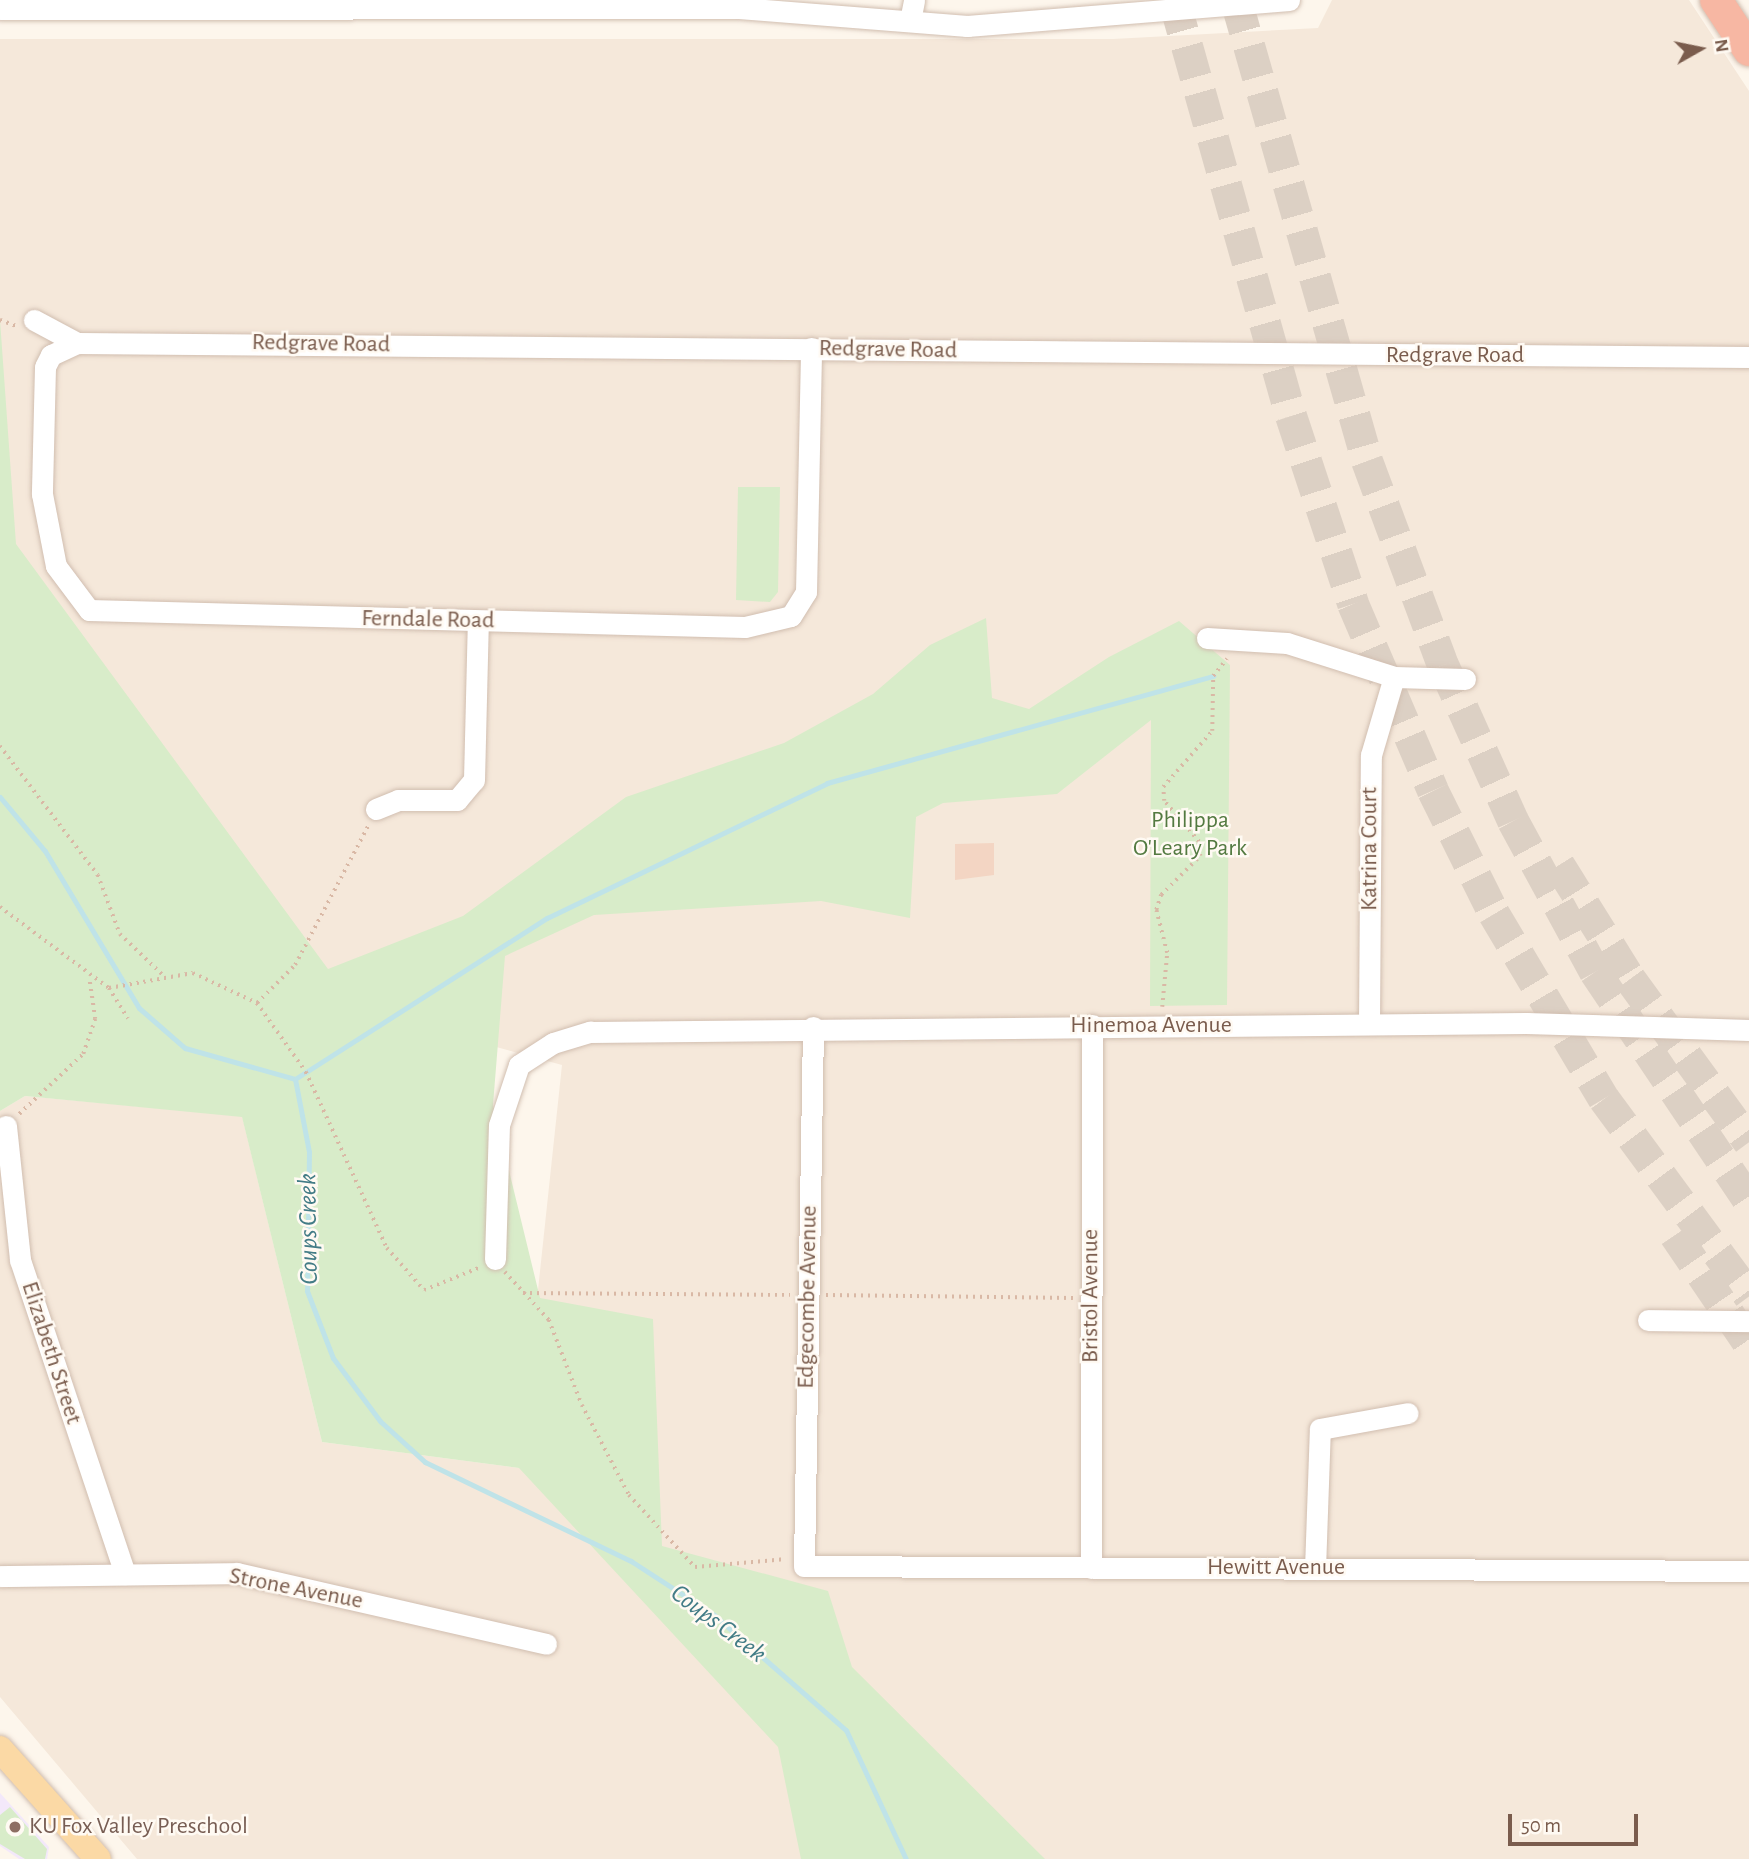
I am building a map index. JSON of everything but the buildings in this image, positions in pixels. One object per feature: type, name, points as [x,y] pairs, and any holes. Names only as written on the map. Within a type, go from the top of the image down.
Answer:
[{"type":"highway","points":[[1716,0],[1749,50]]},
{"type":"main road","points":[[0,1749],[98,1859]]},
{"type":"street","points":[[910,21],[914,0]]},
{"type":"street","points":[[0,9],[739,8],[967,26],[1289,0]]},
{"type":"street","name":"Redgrave Road","points":[[34,320],[77,343],[1749,357]]},
{"type":"street","name":"Ferndale Road","points":[[77,343],[51,355],[45,367],[42,494],[48,547],[78,603],[118,614],[762,627],[791,616],[806,592],[811,348]]},
{"type":"street","points":[[376,809],[397,800],[457,800],[474,780],[478,621]]},
{"type":"street","points":[[1206,638],[1287,643],[1394,677],[1465,679]]},
{"type":"street","name":"Katrina Court","points":[[1369,1024],[1371,755],[1394,677]]},
{"type":"street","name":"Hinemoa Avenue","points":[[495,1259],[499,1125],[519,1065],[554,1043],[590,1032],[813,1027],[1369,1024],[1749,1030]]},
{"type":"street","name":"Bristol Avenue","points":[[1091,1567],[1092,1025]]},
{"type":"street","name":"Edgecombe Avenue","points":[[804,1566],[813,1027]]},
{"type":"street","name":"Elizabeth Street","points":[[6,1126],[20,1260],[125,1574]]},
{"type":"street","points":[[1648,1320],[1749,1321]]},
{"type":"street","points":[[1315,1569],[1320,1429],[1408,1413]]},
{"type":"street","name":"Hewitt Avenue","points":[[804,1566],[1749,1571]]},
{"type":"street","name":"Strone Avenue","points":[[0,1576],[237,1573],[546,1644]]},
{"type":"path","points":[[1154,1026],[1167,995],[1167,953],[1156,910],[1161,894],[1200,856],[1199,842],[1164,801],[1163,787],[1212,731],[1213,676]]},
{"type":"path","points":[[0,746],[97,875],[120,934],[164,976]]},
{"type":"path","points":[[257,1003],[295,965],[376,809]]},
{"type":"path","points":[[0,906],[89,978],[109,988],[126,990],[164,976],[193,973],[257,1003],[306,1072],[387,1248],[424,1290],[495,1259],[549,1321],[582,1405],[629,1496],[695,1567],[800,1558],[804,1566]]},
{"type":"path","points":[[6,1126],[83,1054],[94,1019],[89,978]]},
{"type":"path","points":[[109,988],[128,1018]]},
{"type":"shaded area","points":[[1332,0],[1689,0],[1749,91],[1749,1859],[137,1859],[0,1697],[0,1111],[25,1096],[242,1116],[322,1442],[519,1468],[562,1065],[299,993],[0,558],[0,39],[1113,39],[1318,28]]},
{"type":"shaded area","name":"KU Fox Valley Preschool","points":[[0,1793],[49,1847],[47,1859],[19,1859],[0,1846]]},
{"type":"green space","name":"Philippa O'Leary Park","points":[[0,320],[16,544],[328,969],[463,916],[626,797],[784,743],[873,694],[930,645],[986,618],[992,698],[1029,709],[1109,657],[1179,621],[1230,665],[1227,1005],[1150,1006],[1151,720],[1057,794],[943,803],[916,817],[910,918],[821,901],[594,915],[505,956],[493,1105],[540,1298],[653,1319],[662,1546],[828,1591],[852,1667],[1045,1859],[801,1859],[778,1747],[519,1468],[322,1442],[242,1117],[25,1096],[0,1111]]},
{"type":"green space","points":[[738,487],[780,487],[778,592],[770,602],[736,600]]},
{"type":"green space","name":"KU Fox Valley Preschool","points":[[10,1807],[47,1849],[45,1859],[25,1859],[0,1844],[0,1815]]},
{"type":"waterway","points":[[295,1079],[547,918],[827,783],[1213,676]]},
{"type":"waterway","name":"Coups Creek","points":[[0,797],[45,851],[139,1008],[185,1048],[295,1079],[309,1152],[307,1291],[333,1358],[380,1421],[425,1462],[631,1561],[714,1615],[846,1730],[906,1859]]},
{"type":"tunnel","points":[[1174,0],[1291,416],[1353,604],[1433,791],[1494,914],[1604,1099],[1749,1296]]},
{"type":"tunnel","points":[[1236,0],[1367,461],[1443,665],[1513,821],[1595,972],[1749,1201]]},
{"type":"tunnel","points":[[1559,865],[1630,979],[1749,1142]]},
{"type":"tunnel","points":[[1675,1235],[1749,1344]]},
{"type":"place","name":"KU Fox Valley Preschool","points":[[15,1827]]}]
